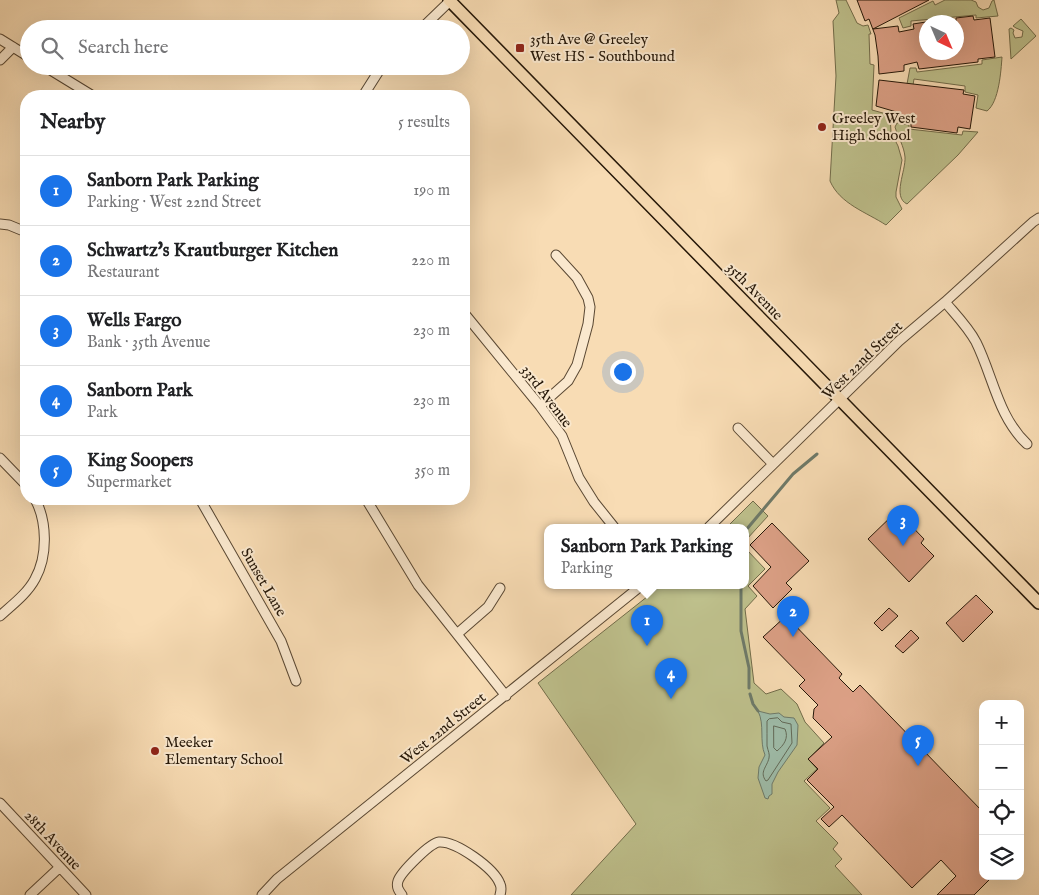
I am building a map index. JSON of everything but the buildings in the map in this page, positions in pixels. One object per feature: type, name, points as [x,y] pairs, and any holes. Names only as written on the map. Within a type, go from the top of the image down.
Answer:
[{"type":"main road","name":"35th Avenue","points":[[450,0],[470,20]]},
{"type":"main road","name":"35th Avenue","points":[[470,20],[1039,603]]},
{"type":"street","points":[[430,20],[450,0]]},
{"type":"street","points":[[0,39],[20,52]]},
{"type":"street","points":[[0,60],[13,48]]},
{"type":"street","points":[[59,75],[83,90]]},
{"type":"street","points":[[367,90],[376,75]]},
{"type":"street","name":"West 22nd Street","points":[[712,524],[899,341],[1039,218]]},
{"type":"street","points":[[0,224],[20,230]]},
{"type":"street","points":[[540,406],[568,381],[577,365],[588,324],[590,306],[588,298],[577,278],[556,255]]},
{"type":"street","points":[[945,302],[965,325],[976,342],[1008,423],[1027,444]]},
{"type":"street","name":"33rd Avenue","points":[[470,319],[562,436],[579,478],[594,502],[612,524]]},
{"type":"street","points":[[738,428],[773,464]]},
{"type":"street","points":[[0,458],[20,479]]},
{"type":"street","points":[[0,616],[35,580],[40,566],[44,531],[37,505]]},
{"type":"street","name":"Sunset Lane","points":[[203,505],[282,641],[296,681]]},
{"type":"street","points":[[369,505],[408,572],[506,696]]},
{"type":"street","points":[[456,634],[488,607],[500,588]]},
{"type":"street","name":"West 22nd Street","points":[[262,895],[277,879],[637,589]]},
{"type":"street","name":"28th Avenue","points":[[0,803],[86,895]]},
{"type":"street","points":[[402,895],[398,891],[397,883],[402,874],[430,846],[438,842],[447,843],[476,857],[497,878],[501,886],[500,895]]},
{"type":"street","points":[[30,895],[60,867]]},
{"type":"green space","points":[[836,0],[846,0],[857,23],[863,26],[868,25],[871,34],[869,34],[870,64],[874,65],[872,110],[890,115],[891,132],[902,160],[896,197],[902,209],[886,225],[847,202],[834,189],[830,181],[836,76],[833,21],[839,13]]},
{"type":"green space","points":[[945,0],[971,0],[976,2],[978,7],[983,10],[989,8],[994,0],[998,16],[976,18],[976,15],[919,15],[919,20],[911,21],[911,26],[903,28],[899,18],[933,1],[935,5]]},
{"type":"green space","points":[[1021,19],[1036,36],[1011,59],[1009,29],[1014,30],[1015,38],[1022,37],[1023,31],[1013,26]]},
{"type":"green space","points":[[1002,57],[997,94],[987,111],[976,108],[978,95],[965,92],[965,86],[914,79],[913,85],[907,84],[910,68],[916,68],[917,72],[982,64],[982,60]]},
{"type":"green space","points":[[897,123],[909,125],[909,129],[962,135],[963,131],[978,132],[958,155],[907,204],[900,196],[905,157],[895,127]]},
{"type":"green space","points":[[753,501],[768,516],[749,537],[749,524],[730,524]]},
{"type":"green space","points":[[749,552],[765,569],[749,585]]},
{"type":"green space","points":[[749,587],[757,596],[745,609],[754,683],[766,694],[781,689],[797,704],[805,722],[824,743],[808,759],[817,769],[804,781],[830,808],[816,821],[838,843],[833,849],[842,859],[835,866],[862,895],[571,895],[636,824],[538,683],[657,589],[749,589]]},
{"type":"water","points":[[758,711],[770,714],[779,713],[784,717],[794,718],[798,725],[797,745],[778,772],[772,784],[772,794],[768,799],[765,798],[758,778],[759,767],[765,755]]},
{"type":"waterway","points":[[749,526],[793,474],[817,454]]},
{"type":"waterway","points":[[741,589],[741,631],[749,668],[749,688]]},
{"type":"waterway","points":[[750,694],[753,704],[758,711]]},
{"type":"place","name":"35th Ave @ Greeley West HS - Southbound","points":[[520,48]]},
{"type":"place","name":"Greeley West High School","points":[[822,127]]},
{"type":"place","name":"Wells Fargo","points":[[903,546]]},
{"type":"place","name":"Schwartz's Krautburger Kitchen","points":[[793,637]]},
{"type":"place","name":"Sanborn Park Parking","points":[[647,646]]},
{"type":"place","name":"Sanborn Park","points":[[671,699]]},
{"type":"place","name":"Meeker Elementary School","points":[[155,751]]},
{"type":"place","name":"King Soopers","points":[[918,766]]}]
